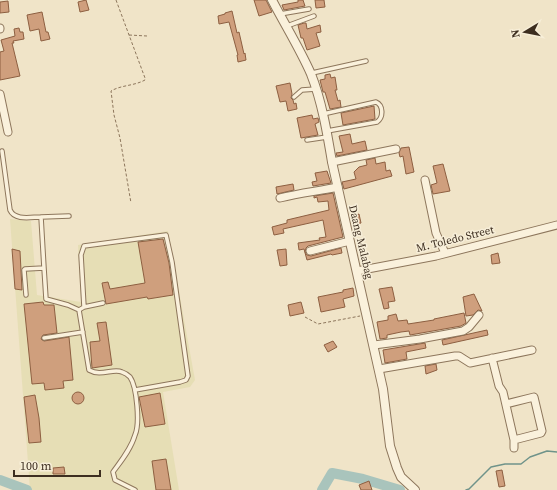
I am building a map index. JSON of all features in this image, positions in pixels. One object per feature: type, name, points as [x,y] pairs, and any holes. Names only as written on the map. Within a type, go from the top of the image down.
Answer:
[{"type":"street","name":"Daang Malabag","points":[[272,0],[311,74],[316,89],[328,134],[332,162],[379,369],[390,446],[401,477],[414,489]]},
{"type":"street","points":[[0,94],[8,132]]},
{"type":"street","points":[[332,162],[396,150]]},
{"type":"street","points":[[425,180],[436,233],[445,253]]},
{"type":"street","points":[[280,198],[305,192],[314,192],[338,187]]},
{"type":"street","name":"M. Toledo Street","points":[[357,271],[406,262],[557,225]]},
{"type":"street","points":[[310,251],[350,241]]},
{"type":"street","points":[[374,345],[420,339],[463,331],[469,327],[479,315]]},
{"type":"street","points":[[379,369],[454,356],[459,356],[470,363],[532,350]]},
{"type":"street","points":[[492,358],[499,386],[503,392],[506,404],[514,440],[514,448]]},
{"type":"street","points":[[506,404],[534,397],[541,425],[541,433],[514,440]]},
{"type":"lane","points":[[280,14],[309,9]]},
{"type":"lane","points":[[286,27],[314,16]]},
{"type":"lane","points":[[311,74],[366,61]]},
{"type":"lane","points":[[294,97],[302,90],[316,89]]},
{"type":"lane","points":[[307,140],[377,122],[381,120],[382,115],[381,106],[376,102],[323,114]]},
{"type":"lane","points":[[2,151],[12,214],[16,217],[69,216]]},
{"type":"lane","points":[[41,217],[46,299],[68,305],[79,310]]},
{"type":"lane","points":[[84,307],[81,255],[84,246],[166,235],[172,262],[188,376],[186,380],[180,382],[135,390]]},
{"type":"lane","points":[[26,295],[24,270],[44,268]]},
{"type":"lane","points":[[79,310],[84,307],[103,303]]},
{"type":"lane","points":[[79,310],[89,370],[95,373],[120,371],[130,378],[135,390],[138,416],[136,435],[113,472],[115,480],[135,490]]},
{"type":"lane","points":[[44,338],[83,332]]},
{"type":"path","points":[[116,0],[145,78],[145,80],[110,91],[131,203]]},
{"type":"path","points":[[128,35],[147,36]]},
{"type":"path","points":[[305,317],[318,324],[367,314]]},
{"type":"shaded area","points":[[10,219],[31,221],[37,295],[81,302],[78,245],[168,231],[195,380],[190,387],[163,392],[179,490],[30,490]]},
{"type":"building","points":[[86,0],[89,10],[80,12],[78,2]]},
{"type":"building","points":[[254,0],[266,0],[272,12],[259,16]]},
{"type":"building","points":[[298,0],[303,0],[305,6],[284,10],[282,5],[298,2]]},
{"type":"building","points":[[315,0],[324,0],[325,7],[316,8]]},
{"type":"building","points":[[8,1],[9,12],[0,13],[0,2]]},
{"type":"building","points":[[232,11],[237,33],[239,32],[246,60],[238,62],[238,55],[229,22],[219,24],[218,16]]},
{"type":"building","points":[[42,12],[46,32],[48,32],[50,39],[41,41],[39,29],[30,31],[27,15]]},
{"type":"building","points":[[306,23],[307,29],[320,25],[321,32],[316,33],[320,46],[307,50],[303,38],[301,38],[298,25]]},
{"type":"building","points":[[19,28],[20,32],[23,32],[24,39],[13,41],[14,43],[12,43],[20,76],[0,80],[0,52],[4,51],[1,40],[15,36],[14,29]]},
{"type":"building","points":[[330,74],[331,78],[335,77],[337,90],[335,90],[338,101],[340,100],[341,107],[330,109],[320,80],[325,79],[325,75]]},
{"type":"building","points":[[290,83],[292,94],[291,98],[294,104],[296,103],[297,109],[288,111],[286,101],[280,102],[276,86]]},
{"type":"building","points":[[374,106],[375,119],[343,125],[341,113]]},
{"type":"building","points":[[312,115],[313,119],[318,118],[319,122],[315,124],[318,135],[301,138],[297,118]]},
{"type":"building","points":[[350,134],[352,144],[365,141],[367,150],[337,156],[336,153],[343,152],[339,136]]},
{"type":"building","points":[[409,147],[414,172],[406,174],[403,156],[400,157],[399,153],[401,148]]},
{"type":"building","points":[[375,158],[376,164],[385,162],[386,171],[390,170],[392,176],[344,189],[342,182],[356,179],[354,172],[359,167],[367,165],[366,160]]},
{"type":"building","points":[[443,164],[450,191],[433,194],[431,185],[437,183],[433,166]]},
{"type":"building","points":[[327,171],[331,183],[313,186],[312,182],[317,181],[315,173]]},
{"type":"building","points":[[293,184],[294,190],[277,194],[276,187]]},
{"type":"building","points":[[333,193],[343,237],[308,246],[305,252],[307,255],[311,256],[341,248],[342,253],[307,260],[304,249],[299,250],[298,243],[320,240],[319,238],[326,237],[323,220],[283,229],[284,233],[274,235],[272,227],[287,223],[287,220],[329,210],[328,201],[318,202],[317,197],[314,198],[314,196]]},
{"type":"building","points":[[359,214],[361,223],[354,225],[353,216]]},
{"type":"building","points":[[163,239],[169,263],[173,295],[148,299],[147,297],[106,304],[102,283],[108,282],[110,289],[145,283],[138,242]]},
{"type":"building","points":[[12,249],[20,251],[22,290],[15,289]]},
{"type":"building","points":[[286,249],[287,265],[280,266],[277,250]]},
{"type":"building","points":[[498,253],[500,263],[492,264],[491,255]]},
{"type":"building","points":[[392,287],[395,301],[388,302],[389,308],[384,309],[379,289]]},
{"type":"building","points":[[353,288],[354,296],[343,299],[345,307],[321,312],[318,297],[343,292],[343,290]]},
{"type":"building","points":[[474,294],[482,311],[478,310],[473,315],[466,316],[463,297]]},
{"type":"building","points":[[43,302],[44,305],[54,305],[57,333],[43,335],[41,339],[44,341],[69,337],[73,380],[63,381],[64,388],[45,390],[44,383],[32,384],[24,304]]},
{"type":"building","points":[[301,302],[304,313],[290,316],[288,305]]},
{"type":"building","points":[[464,313],[466,323],[461,326],[410,335],[409,331],[401,332],[387,335],[387,338],[380,339],[377,322],[388,320],[388,316],[396,314],[398,321],[407,320],[408,324]]},
{"type":"building","points":[[106,322],[112,365],[92,368],[90,342],[100,341],[97,323]]},
{"type":"building","points":[[487,330],[488,335],[443,345],[442,340]]},
{"type":"building","points":[[333,341],[337,347],[328,352],[324,345]]},
{"type":"building","points":[[425,343],[426,348],[406,352],[407,359],[385,363],[383,350]]},
{"type":"building","points":[[436,364],[437,370],[426,374],[425,366]]},
{"type":"building","points":[[76,392],[80,392],[84,398],[80,404],[76,404],[72,400],[72,396]]},
{"type":"building","points":[[160,393],[165,424],[145,427],[139,397]]},
{"type":"building","points":[[35,395],[41,442],[29,443],[24,397]]},
{"type":"building","points":[[166,459],[171,490],[156,490],[152,461]]},
{"type":"building","points":[[64,467],[65,474],[53,474],[53,468]]},
{"type":"building","points":[[502,470],[505,486],[499,487],[496,471]]},
{"type":"building","points":[[369,481],[372,490],[361,490],[359,485]]},
{"type":"waterway","points":[[466,490],[469,489],[491,467],[505,464],[521,464],[530,457],[547,451],[557,452]]},
{"type":"waterway","points":[[322,490],[332,473],[363,479],[400,490]]},
{"type":"waterway","points":[[0,480],[27,490]]}]
